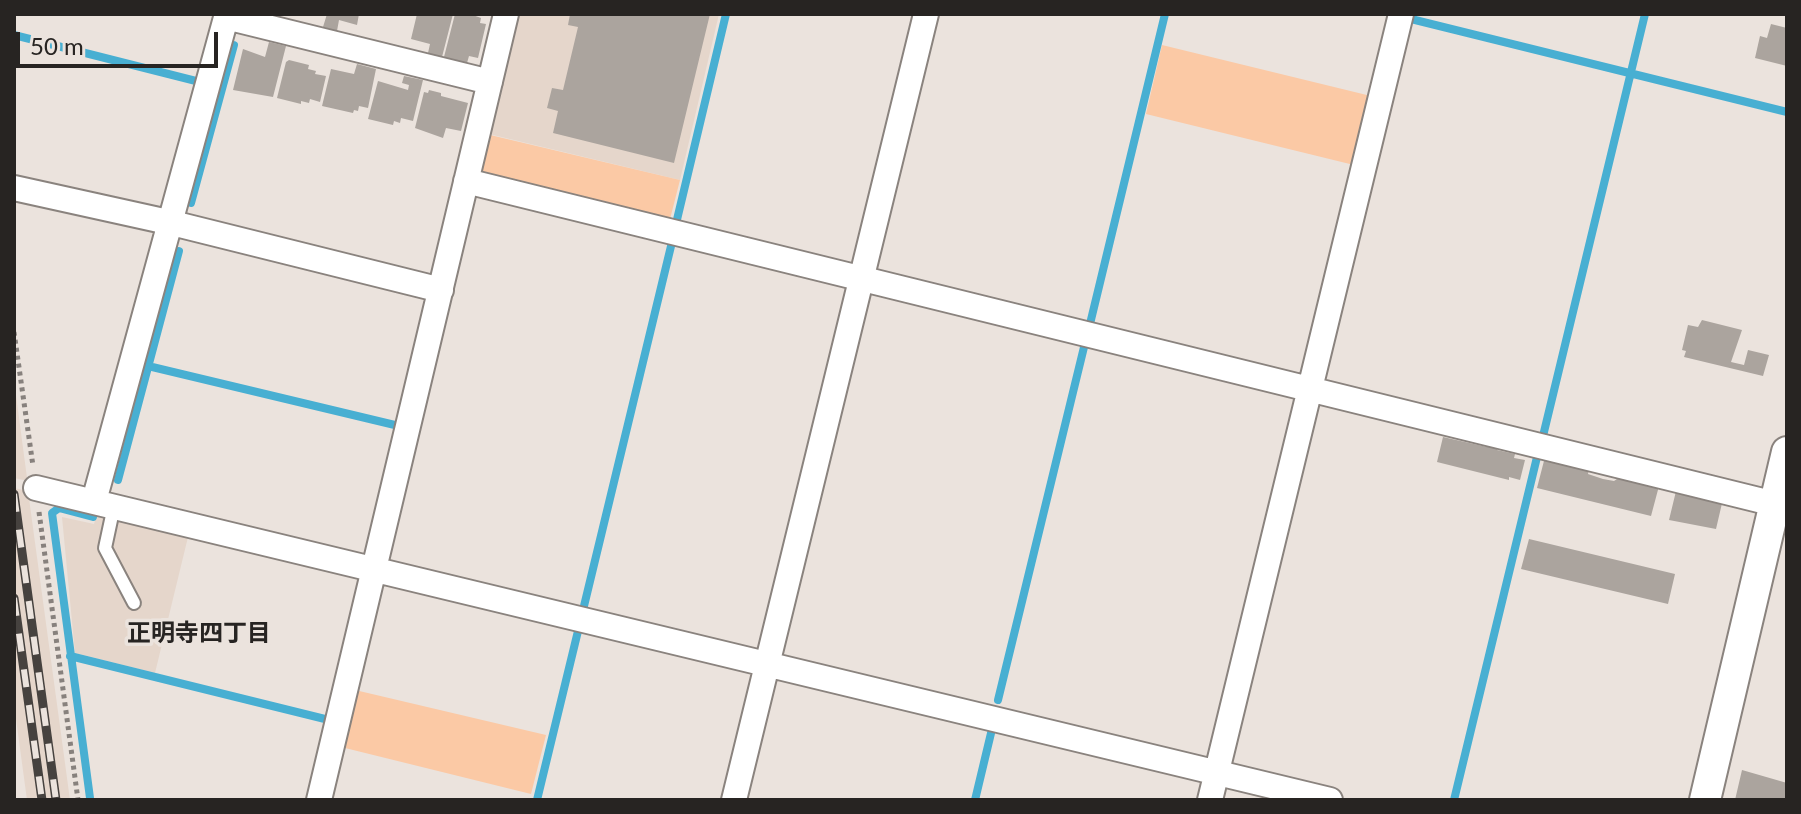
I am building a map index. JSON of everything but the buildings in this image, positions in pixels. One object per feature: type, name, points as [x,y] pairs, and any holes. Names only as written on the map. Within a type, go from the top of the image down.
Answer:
[{"type":"street","points":[[319,800],[506,14]]},
{"type":"street","points":[[734,800],[926,14]]},
{"type":"street","points":[[1210,800],[1401,14]]},
{"type":"street","points":[[104,503],[168,222],[227,16],[490,82]]},
{"type":"street","points":[[466,181],[1775,504]]},
{"type":"street","points":[[14,188],[168,222],[441,290]]},
{"type":"street","points":[[1705,800],[1787,452]]},
{"type":"street","points":[[36,488],[1330,800]]},
{"type":"lane","points":[[104,503],[105,548],[134,603]]},
{"type":"path","points":[[14,332],[78,800]]},
{"type":"shaded area","points":[[518,14],[719,14],[680,180],[489,134]]},
{"type":"shaded area","points":[[1162,45],[1375,97],[1358,166],[1146,114]]},
{"type":"shaded area","points":[[486,134],[680,180],[668,227],[477,174]]},
{"type":"shaded area","points":[[14,380],[27,478],[24,480],[14,478]]},
{"type":"shaded area","points":[[14,488],[28,491],[70,800],[27,800],[14,704]]},
{"type":"shaded area","points":[[97,514],[188,537],[155,673],[75,653],[62,517],[94,524]]},
{"type":"shaded area","points":[[355,690],[546,735],[531,794],[341,747]]},
{"type":"waterway","points":[[675,228],[726,14]]},
{"type":"waterway","points":[[1089,328],[1165,14]]},
{"type":"waterway","points":[[1543,436],[1645,14]]},
{"type":"waterway","points":[[1411,19],[1787,112]]},
{"type":"waterway","points":[[14,35],[196,81]]},
{"type":"waterway","points":[[191,203],[234,45]]},
{"type":"waterway","points":[[584,606],[672,242]]},
{"type":"waterway","points":[[118,480],[179,251]]},
{"type":"waterway","points":[[998,700],[1085,343]]},
{"type":"waterway","points":[[148,366],[399,426]]},
{"type":"waterway","points":[[1454,800],[1538,453]]},
{"type":"waterway","points":[[90,798],[52,513],[59,508],[93,517]]},
{"type":"waterway","points":[[537,800],[578,631]]},
{"type":"waterway","points":[[70,656],[329,720]]},
{"type":"waterway","points":[[975,800],[992,729]]},
{"type":"railway","points":[[14,494],[56,800]]},
{"type":"railway","points":[[14,598],[42,800]]},
{"type":"district","name":"正明寺四丁目","points":[[199,633]]}]
